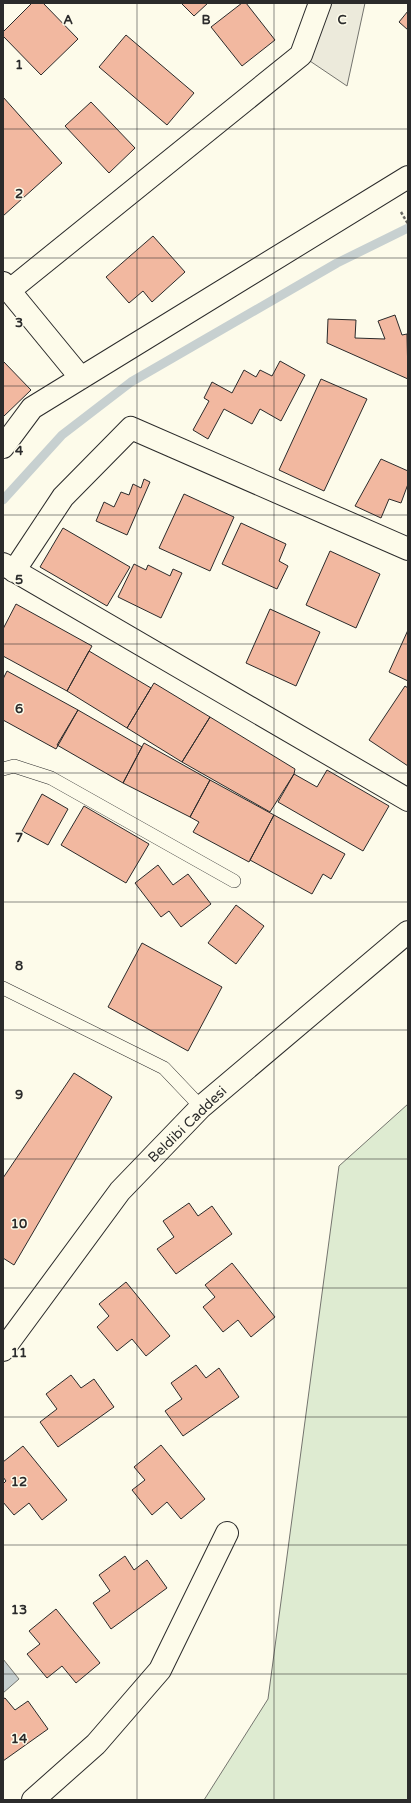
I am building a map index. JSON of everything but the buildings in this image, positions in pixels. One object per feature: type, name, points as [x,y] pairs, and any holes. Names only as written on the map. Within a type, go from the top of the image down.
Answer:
[{"type":"street","points":[[81,378],[7,286],[302,55],[320,3]]},
{"type":"street","points":[[3,447],[32,408],[408,177]]},
{"type":"street","points":[[408,549],[131,428],[63,497],[9,568],[408,800]]},
{"type":"street","name":"Beldibi Caddesi","points":[[3,1350],[120,1191],[201,1107],[408,932]]},
{"type":"street","points":[[33,1800],[96,1744],[160,1670],[227,1533]]},
{"type":"lane","points":[[3,769],[14,766],[51,778],[234,881]]},
{"type":"lane","points":[[3,988],[164,1068],[201,1107]]},
{"type":"path","points":[[400,210],[408,224]]},
{"type":"green space","points":[[408,1104],[408,1800],[204,1800],[268,1699],[339,1166]]},
{"type":"shaded area","points":[[320,3],[365,3],[347,86],[301,55]]},
{"type":"shaded area","points":[[3,1659],[19,1679],[3,1693]]},
{"type":"waterway","points":[[3,500],[62,435],[131,382],[337,263],[408,228]]}]
